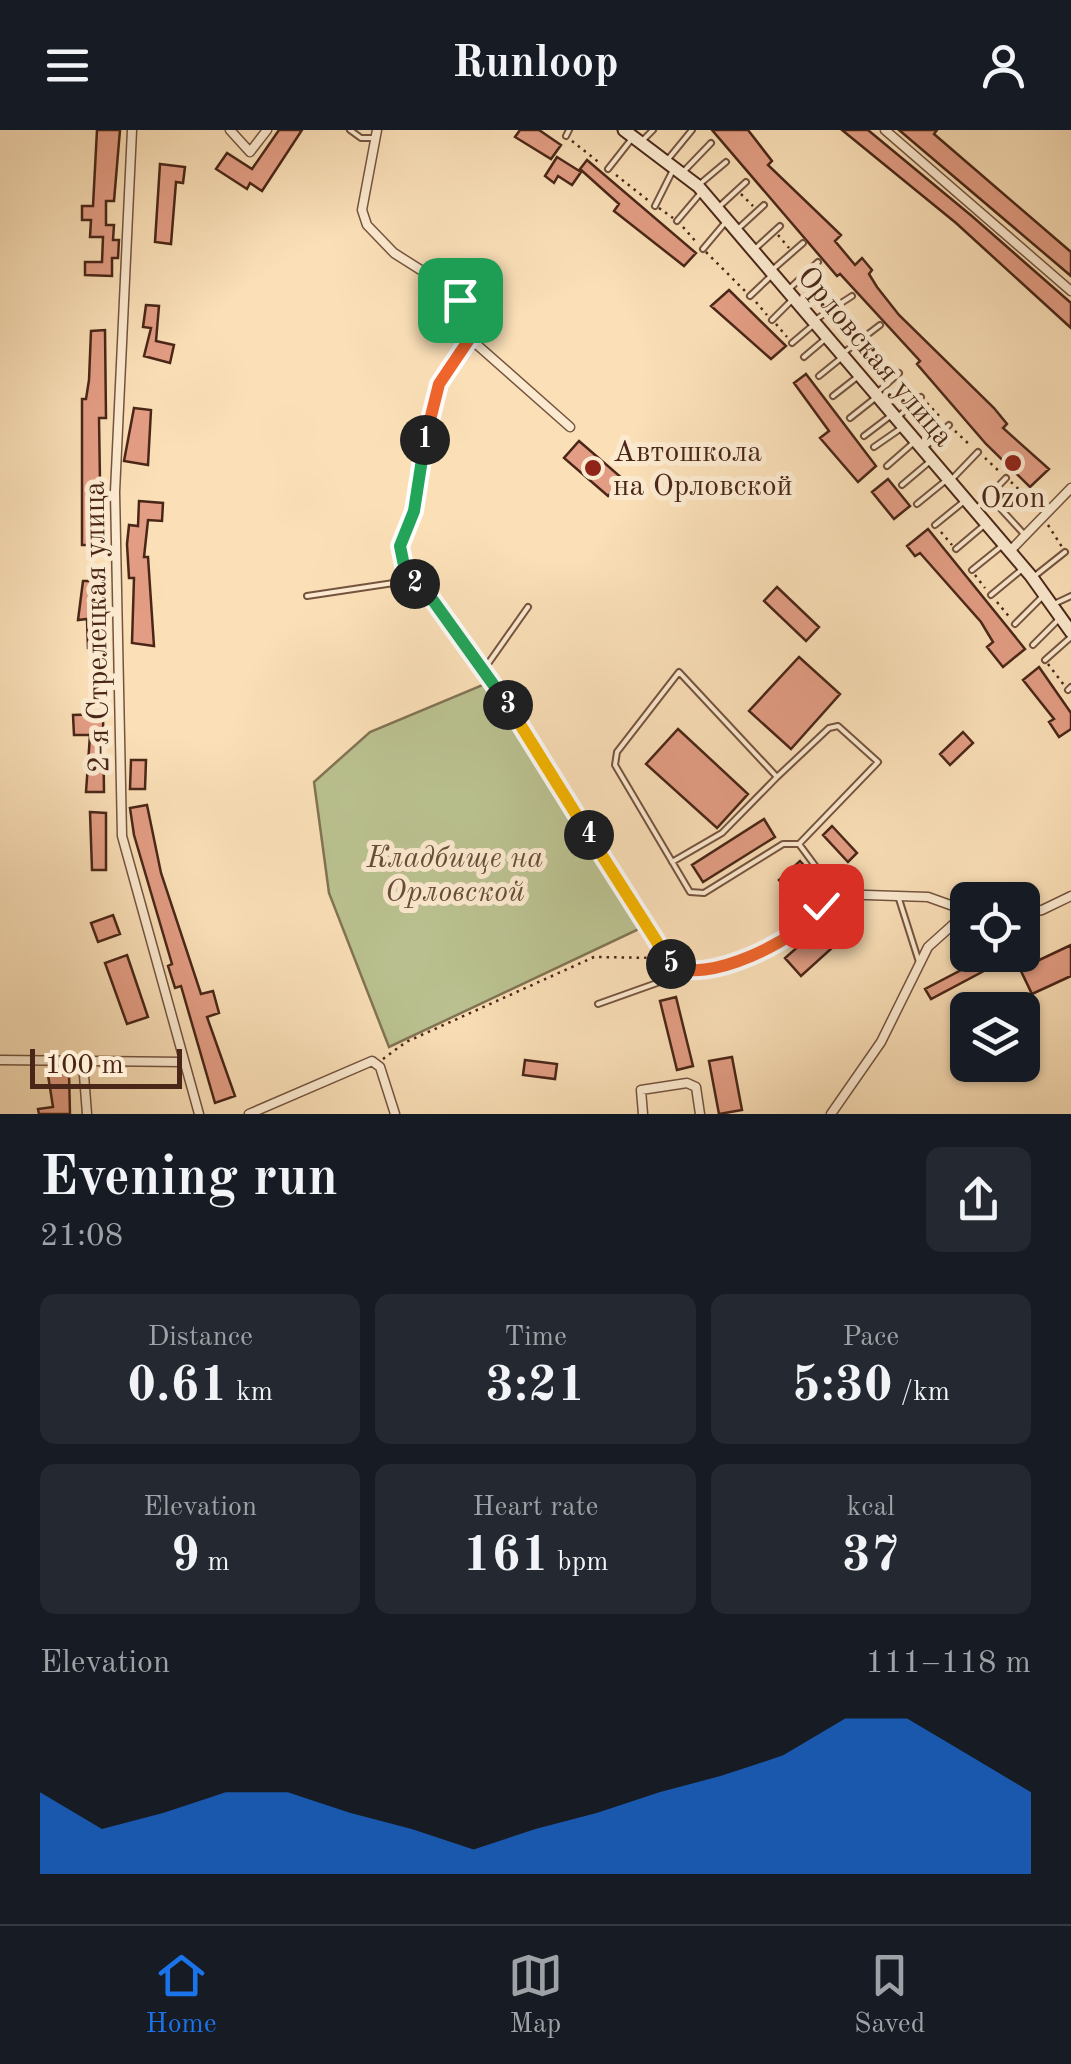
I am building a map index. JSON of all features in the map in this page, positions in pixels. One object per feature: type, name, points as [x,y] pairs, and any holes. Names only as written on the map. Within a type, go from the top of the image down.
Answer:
[{"type":"main road","name":"Орловская улица","points":[[632,137],[700,189],[718,209],[1028,573],[1068,628]]},
{"type":"street","name":"2-я Стрелецкая улица","points":[[132,130],[115,492],[122,836],[199,1114]]},
{"type":"street","points":[[230,130],[250,152],[267,130]]},
{"type":"street","points":[[885,130],[1071,291]]},
{"type":"street","points":[[377,131],[362,210],[367,224],[394,253],[454,291],[472,335],[492,362],[570,427]]},
{"type":"street","points":[[1006,548],[1025,535],[1071,488]]},
{"type":"street","points":[[485,668],[667,958],[685,972],[698,973],[779,943],[804,927],[825,900],[836,894],[898,895],[950,905]]},
{"type":"street","points":[[1040,910],[1071,896]]},
{"type":"street","points":[[831,1114],[880,1042],[919,962],[950,928]]},
{"type":"street","points":[[0,1060],[184,1062]]},
{"type":"street","points":[[249,1114],[372,1061],[378,1063],[396,1114]]},
{"type":"street","points":[[82,1062],[87,1114]]},
{"type":"street","points":[[643,1114],[639,1094],[643,1089],[687,1083],[697,1090],[700,1114]]},
{"type":"lane","points":[[350,130],[365,140],[377,131]]},
{"type":"lane","points":[[566,136],[569,130]]},
{"type":"lane","points":[[608,169],[632,137],[652,130]]},
{"type":"lane","points":[[655,206],[692,130]]},
{"type":"lane","points":[[674,168],[711,143]]},
{"type":"lane","points":[[677,221],[726,162]]},
{"type":"lane","points":[[718,209],[746,182]]},
{"type":"lane","points":[[703,249],[764,205]]},
{"type":"lane","points":[[754,250],[780,226]]},
{"type":"lane","points":[[750,296],[803,244]]},
{"type":"lane","points":[[772,320],[818,262]]},
{"type":"lane","points":[[794,297],[820,284]]},
{"type":"lane","points":[[792,343],[837,303],[852,296]]},
{"type":"lane","points":[[819,376],[880,325]]},
{"type":"lane","points":[[472,335],[439,384],[429,410],[414,511],[400,546],[407,580],[432,599],[485,668],[528,607]]},
{"type":"lane","points":[[804,357],[828,337]]},
{"type":"lane","points":[[850,418],[899,374]]},
{"type":"lane","points":[[833,396],[860,375]]},
{"type":"lane","points":[[874,447],[921,397]]},
{"type":"lane","points":[[864,436],[897,419]]},
{"type":"lane","points":[[902,486],[923,450],[949,425]]},
{"type":"lane","points":[[887,466],[923,450]]},
{"type":"lane","points":[[918,504],[978,452]]},
{"type":"lane","points":[[935,525],[989,496],[1006,478]]},
{"type":"lane","points":[[989,496],[1025,535]]},
{"type":"lane","points":[[956,549],[986,524]]},
{"type":"lane","points":[[972,570],[1006,548]]},
{"type":"lane","points":[[991,596],[1065,552]]},
{"type":"lane","points":[[307,596],[407,580]]},
{"type":"lane","points":[[1015,624],[1048,600],[1071,596]]},
{"type":"lane","points":[[1033,646],[1068,628]]},
{"type":"lane","points":[[1046,660],[1068,628]]},
{"type":"lane","points":[[672,862],[722,833],[829,728],[838,726],[878,762],[799,844],[783,844],[694,895],[672,862],[614,765],[617,752],[679,672],[777,777]]},
{"type":"lane","points":[[799,844],[836,894]]},
{"type":"lane","points":[[898,895],[919,962]]},
{"type":"lane","points":[[598,1004],[685,972]]},
{"type":"path","points":[[738,189],[758,212]]},
{"type":"path","points":[[775,231],[793,252]]},
{"type":"path","points":[[820,284],[921,397],[1044,516],[1065,552]]},
{"type":"path","points":[[378,1063],[406,1042],[594,957],[667,958]]},
{"type":"green space","name":"Кладбище на Орловской","points":[[492,681],[563,808],[639,929],[389,1047],[329,893],[314,782],[370,732]]},
{"type":"building","points":[[97,130],[120,130],[114,201],[106,201],[106,225],[114,225],[113,240],[119,240],[118,258],[112,258],[112,276],[85,275],[85,262],[102,262],[103,237],[90,237],[91,220],[82,220],[82,206],[93,206]]},
{"type":"building","points":[[279,130],[302,130],[262,191],[250,183],[247,189],[216,169],[227,153],[252,169]]},
{"type":"building","points":[[520,130],[539,130],[561,145],[551,159],[515,137]]},
{"type":"building","points":[[712,130],[748,130],[772,161],[768,165],[841,235],[835,241],[855,265],[862,258],[872,270],[869,274],[899,315],[994,408],[1007,424],[1003,428],[1049,469],[1030,487],[986,444],[917,364],[920,361],[840,274],[837,276]]},
{"type":"building","points":[[842,130],[868,130],[973,217],[1071,303],[1071,328],[956,223]]},
{"type":"building","points":[[899,130],[937,130],[934,134],[1071,252],[1071,276]]},
{"type":"building","points":[[557,157],[581,172],[572,185],[558,176],[554,183],[545,176]]},
{"type":"building","points":[[587,160],[696,253],[684,266],[614,211],[619,204],[580,169]]},
{"type":"building","points":[[160,164],[185,167],[183,183],[176,182],[171,244],[155,242]]},
{"type":"building","points":[[729,290],[786,346],[771,359],[711,306]]},
{"type":"building","points":[[146,305],[159,306],[156,341],[174,345],[170,363],[144,356],[151,328],[143,327]]},
{"type":"building","points":[[105,330],[106,418],[99,418],[101,545],[82,545],[82,399],[86,399],[89,380],[91,331]]},
{"type":"building","points":[[806,374],[876,466],[858,482],[820,438],[829,431],[794,383]]},
{"type":"building","points":[[134,408],[151,410],[148,465],[124,461]]},
{"type":"building","name":"Автошкола на Орловской","points":[[579,441],[623,479],[608,496],[564,458]]},
{"type":"building","points":[[888,479],[910,506],[894,519],[872,492]]},
{"type":"building","points":[[139,501],[163,503],[162,521],[148,520],[144,557],[148,557],[154,646],[132,643],[134,578],[129,578],[127,544],[129,525],[138,526]]},
{"type":"building","points":[[928,529],[1025,649],[1003,667],[987,647],[993,642],[981,622],[920,553],[915,556],[907,546]]},
{"type":"building","points":[[83,581],[104,581],[104,647],[88,648],[87,619],[78,620]]},
{"type":"building","points":[[777,587],[819,627],[806,641],[764,601]]},
{"type":"building","points":[[799,657],[840,694],[791,749],[749,711]]},
{"type":"building","points":[[1039,667],[1071,713],[1071,729],[1059,737],[1049,722],[1054,719],[1023,680]]},
{"type":"building","points":[[103,714],[104,792],[86,792],[90,735],[74,735],[73,715]]},
{"type":"building","points":[[678,729],[748,794],[717,828],[646,764]]},
{"type":"building","points":[[963,732],[973,743],[950,765],[940,754]]},
{"type":"building","points":[[131,760],[146,760],[145,789],[130,789]]},
{"type":"building","points":[[147,805],[161,873],[201,994],[213,991],[219,1013],[207,1017],[235,1096],[215,1103],[181,986],[175,988],[168,966],[172,964],[134,835],[130,808]]},
{"type":"building","points":[[90,812],[106,813],[106,870],[92,870]]},
{"type":"building","points":[[764,819],[775,837],[703,882],[692,865]]},
{"type":"building","points":[[832,826],[857,853],[848,862],[823,835]]},
{"type":"building","points":[[800,861],[817,880],[796,899],[779,880]]},
{"type":"building","points":[[113,915],[120,934],[98,942],[91,923]]},
{"type":"building","points":[[817,930],[832,948],[801,976],[785,958]]},
{"type":"building","points":[[1071,945],[1071,976],[1031,992],[1021,972],[1040,972],[1040,960]]},
{"type":"building","points":[[127,955],[148,1017],[127,1024],[105,963]]},
{"type":"building","points":[[958,972],[982,972],[931,999],[925,989]]},
{"type":"building","points":[[676,997],[693,1066],[677,1070],[660,1001]]},
{"type":"building","points":[[732,1057],[742,1110],[719,1114],[709,1061]]},
{"type":"building","points":[[525,1060],[557,1064],[555,1079],[523,1075]]},
{"type":"building","points":[[69,1073],[70,1114],[39,1114],[38,1109],[53,1107],[48,1075]]},
{"type":"place","name":"Ozon","points":[[1013,463]]},
{"type":"place","name":"Автошкола на Орловской","points":[[593,468]]},
{"type":"route","points":[[460,300],[472,335],[439,384],[429,410],[414,511],[400,546],[407,580],[432,599],[485,668],[678,970],[698,973],[766,948],[804,927],[821,906]]}]
